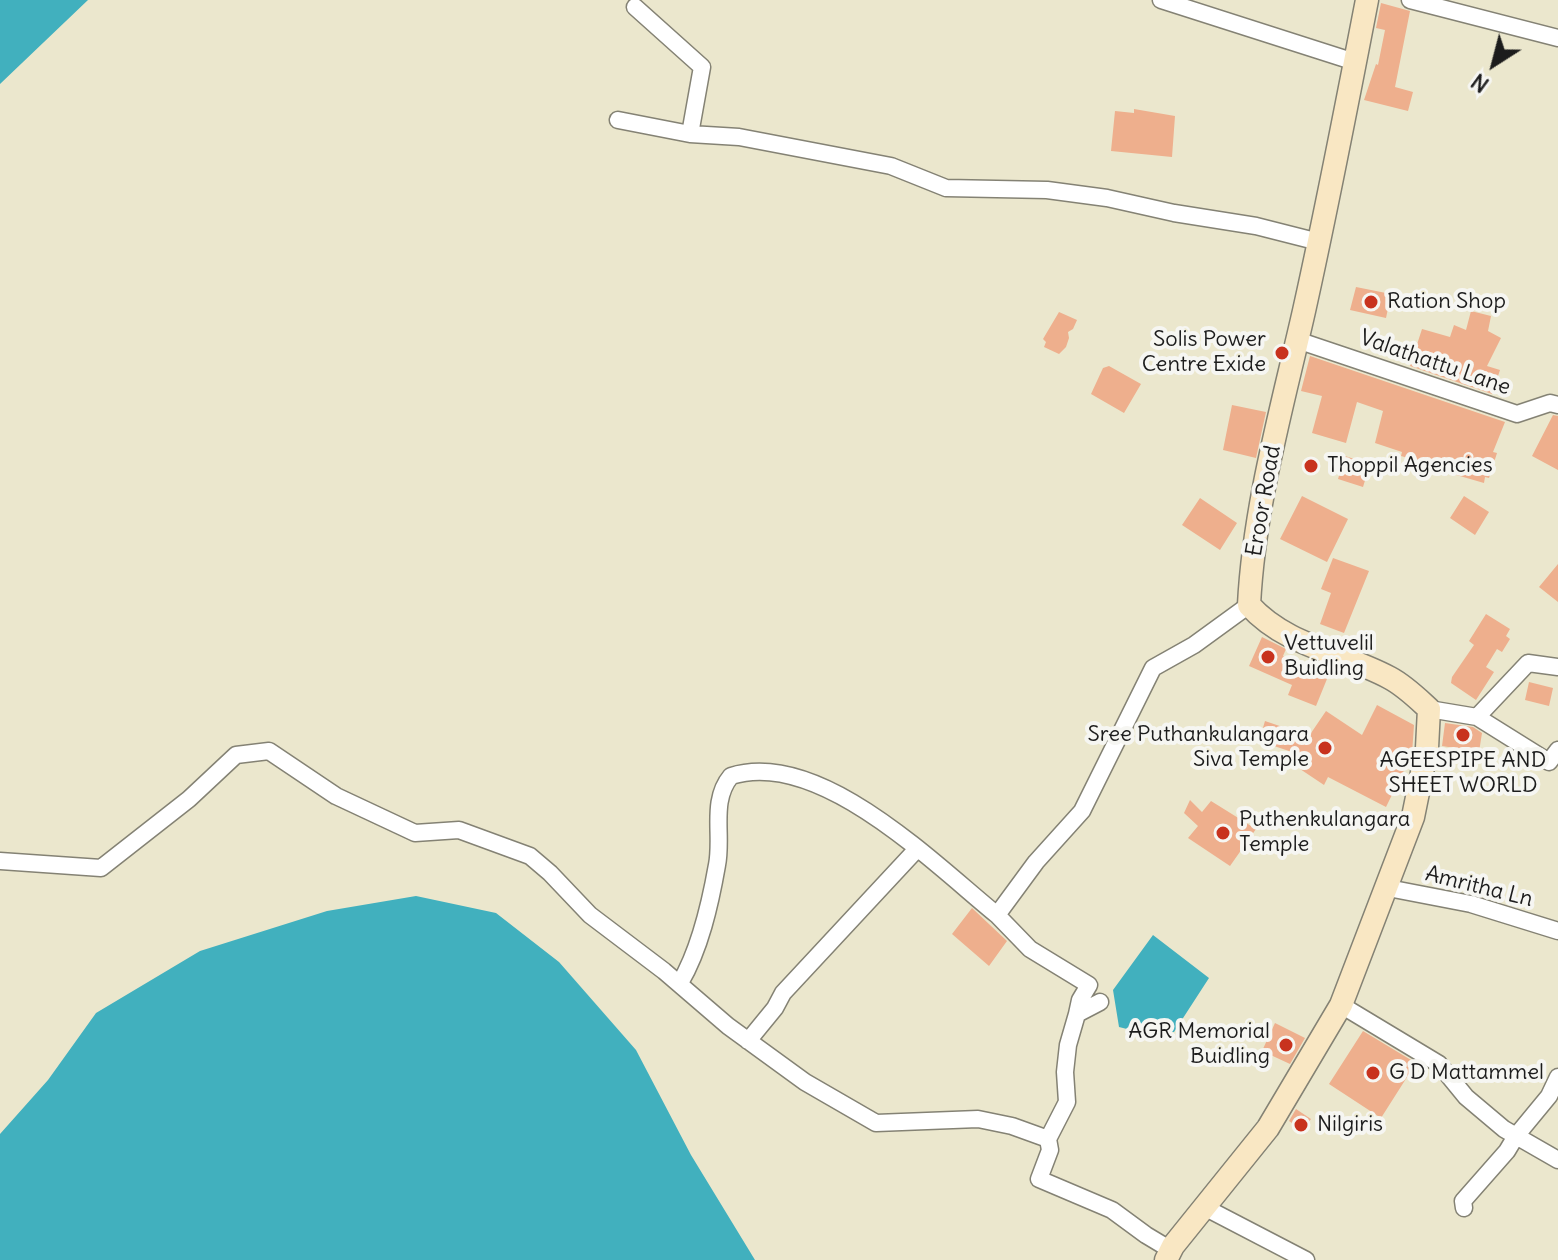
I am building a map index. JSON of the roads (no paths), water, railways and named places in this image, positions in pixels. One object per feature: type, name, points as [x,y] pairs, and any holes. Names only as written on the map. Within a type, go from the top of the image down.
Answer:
[{"type":"main road","name":"Eroor Road","points":[[1249,605],[1253,553],[1367,0]]},
{"type":"main road","points":[[1169,1255],[1268,1128],[1341,1005],[1413,817],[1427,748],[1429,709],[1390,678],[1286,636],[1262,620],[1249,605]]},
{"type":"street","points":[[1161,0],[1355,62]]},
{"type":"street","points":[[1410,0],[1558,38]]},
{"type":"street","points":[[635,7],[702,67],[690,134]]},
{"type":"street","points":[[618,120],[690,134],[739,137],[891,166],[946,188],[1047,190],[1092,196],[1256,226],[1319,242]]},
{"type":"street","name":"Valathattu Lane","points":[[1297,340],[1517,414],[1550,403],[1558,405]]},
{"type":"street","points":[[997,915],[1036,862],[1082,811],[1153,668],[1194,645],[1249,605]]},
{"type":"street","points":[[1477,717],[1528,663],[1558,667]]},
{"type":"street","points":[[1429,709],[1477,717],[1549,762],[1558,750]]},
{"type":"street","points":[[0,861],[101,868],[189,799],[236,755],[269,751],[336,796],[415,833],[459,830],[530,856],[590,915],[680,983],[748,1041],[805,1082],[876,1123],[978,1119],[1012,1126],[1048,1139]]},
{"type":"street","points":[[680,983],[691,964],[709,900],[718,862],[720,796],[731,776],[744,771],[788,774],[834,792],[885,823],[997,915],[1030,949],[1089,985],[1080,1000],[1068,1045],[1065,1072],[1067,1102],[1048,1139],[1050,1150],[1039,1179],[1112,1210],[1169,1255]]},
{"type":"street","points":[[748,1041],[783,993],[917,849]]},
{"type":"street","name":"Amritha Ln","points":[[1386,893],[1471,904],[1558,931]]},
{"type":"street","points":[[1077,1014],[1100,1002]]},
{"type":"street","points":[[1341,1005],[1439,1064],[1466,1097],[1516,1136],[1558,1160]]},
{"type":"street","points":[[1464,1208],[1463,1201],[1507,1151],[1549,1096],[1558,1077]]},
{"type":"street","points":[[1204,1207],[1306,1260]]},
{"type":"water","points":[[0,0],[88,0],[0,84]]},
{"type":"water","points":[[416,896],[496,913],[559,962],[636,1050],[691,1155],[755,1260],[0,1260],[0,1134],[48,1080],[96,1013],[200,951],[327,911]]},
{"type":"water","points":[[1153,935],[1209,978],[1174,1032],[1147,1034],[1119,1027],[1113,990]]},
{"type":"place","name":"Ration Shop","points":[[1371,302]]},
{"type":"place","name":"Solis Power Centre Exide","points":[[1282,353]]},
{"type":"place","name":"Thoppil Agencies","points":[[1311,466]]},
{"type":"place","name":"Vettuvelil Buidling","points":[[1268,657]]},
{"type":"place","name":"AGEESPIPE AND SHEET WORLD","points":[[1463,735]]},
{"type":"place","name":"Sree Puthankulangara Siva Temple","points":[[1325,748]]},
{"type":"place","name":"Puthenkulangara Temple","points":[[1223,833]]},
{"type":"place","name":"AGR Memorial Buidling","points":[[1286,1045]]},
{"type":"place","name":"G D Mattammel","points":[[1373,1073]]},
{"type":"place","name":"Nilgiris","points":[[1301,1125]]}]
